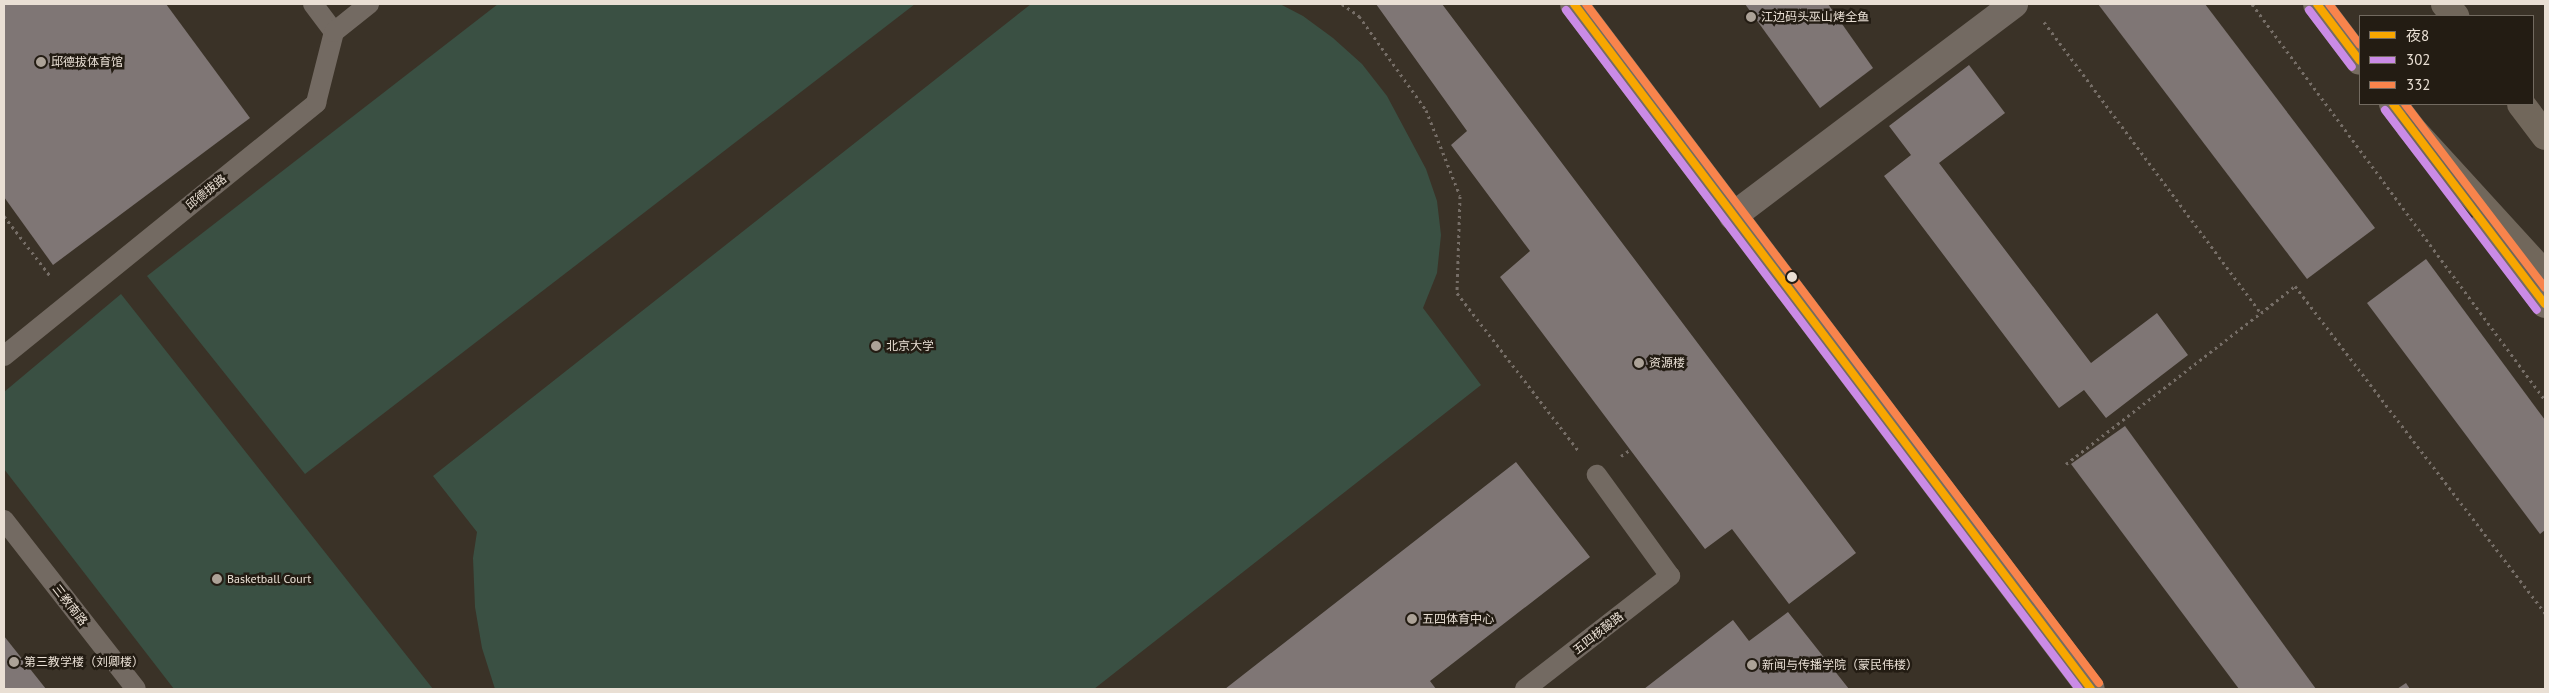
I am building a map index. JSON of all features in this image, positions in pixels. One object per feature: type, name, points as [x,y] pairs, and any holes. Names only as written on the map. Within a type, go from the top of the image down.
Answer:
[{"type":"highway","points":[[2445,4],[2454,15]]},
{"type":"highway","points":[[2522,105],[2545,136]]},
{"type":"highway","points":[[2410,127],[2545,275]]},
{"type":"street","points":[[1574,4],[2083,686]]},
{"type":"street","points":[[1733,216],[2014,4]]},
{"type":"street","points":[[2317,4],[2359,59]]},
{"type":"street","points":[[2394,105],[2545,304]]},
{"type":"lane","points":[[313,4],[334,32],[369,4]]},
{"type":"lane","name":"邱德拔路","points":[[4,356],[316,103],[334,32]]},
{"type":"lane","name":"五四核酸路","points":[[1525,689],[1670,576],[1597,474]]},
{"type":"lane","name":"三教南路","points":[[4,520],[136,689]]},
{"type":"path","points":[[1342,4],[1359,16],[1426,110],[1460,196],[1457,293],[1597,474]]},
{"type":"path","points":[[2252,4],[2545,400]]},
{"type":"path","points":[[2042,20],[2261,313]]},
{"type":"path","points":[[4,216],[70,302]]},
{"type":"path","points":[[2066,464],[2295,286],[2545,612]]},
{"type":"green space","points":[[498,4],[915,4],[305,474],[147,276]]},
{"type":"green space","points":[[1031,4],[1280,4],[1303,16],[1333,38],[1362,64],[1387,96],[1426,169],[1437,201],[1441,235],[1437,273],[1423,308],[1481,385],[1094,689],[495,689],[482,648],[475,607],[473,558],[477,532],[433,476]]},
{"type":"green space","name":"Basketball Court","points":[[121,294],[433,689],[174,689],[4,469],[4,392]]},
{"type":"building","points":[[4,4],[166,4],[250,118],[53,265],[4,197]]},
{"type":"building","name":"资源楼","points":[[1376,4],[1442,4],[1856,553],[1789,604],[1732,529],[1705,549],[1500,277],[1530,251],[1451,145],[1467,131]]},
{"type":"building","points":[[1745,4],[1828,4],[1873,68],[1820,108]]},
{"type":"building","points":[[2098,4],[2205,4],[2375,228],[2307,279]]},
{"type":"building","points":[[1969,65],[2005,113],[1939,163],[2091,363],[2157,313],[2188,355],[2106,418],[2084,390],[2059,408],[1884,176],[1911,155],[1889,126]]},
{"type":"building","points":[[2426,259],[2545,420],[2545,530],[2540,534],[2367,303]]},
{"type":"building","points":[[2125,426],[2316,689],[2239,689],[2071,464]]},
{"type":"building","name":"五四体育中心","points":[[1516,462],[1590,557],[1430,681],[1436,689],[1225,689]]},
{"type":"building","name":"新闻与传播学院（蒙民伟楼）","points":[[1788,612],[1849,689],[1644,689],[1733,620],[1749,641]]},
{"type":"building","name":"第三教学楼（刘卿楼）","points":[[4,636],[46,689],[4,689]]},
{"type":"building","points":[[2406,683],[2410,689],[2397,689]]},
{"type":"transit line","name":"夜8","points":[[1574,4],[2091,689]]},
{"type":"transit line","name":"332","points":[[1586,4],[2099,683]]},
{"type":"transit line","name":"夜8","points":[[2317,4],[2359,60]]},
{"type":"transit line","name":"332","points":[[2329,4],[2359,44]]},
{"type":"transit line","name":"302","points":[[1566,10],[2079,689]]},
{"type":"transit line","name":"302","points":[[2309,10],[2352,67]]},
{"type":"transit line","name":"夜8","points":[[2394,105],[2545,304]]},
{"type":"transit line","name":"332","points":[[2406,105],[2545,288]]},
{"type":"transit line","name":"302","points":[[2385,110],[2537,310]]},
{"type":"place","name":"江边码头巫山烤全鱼","points":[[1751,17]]},
{"type":"place","name":"邱德拔体育馆","points":[[41,62]]},
{"type":"place","name":"北京大学","points":[[876,346]]},
{"type":"place","name":"资源楼","points":[[1639,363]]},
{"type":"place","name":"Basketball Court","points":[[217,579]]},
{"type":"place","name":"五四体育中心","points":[[1412,619]]},
{"type":"place","name":"第三教学楼（刘卿楼）","points":[[14,662]]},
{"type":"place","name":"新闻与传播学院（蒙民伟楼）","points":[[1752,665]]}]
